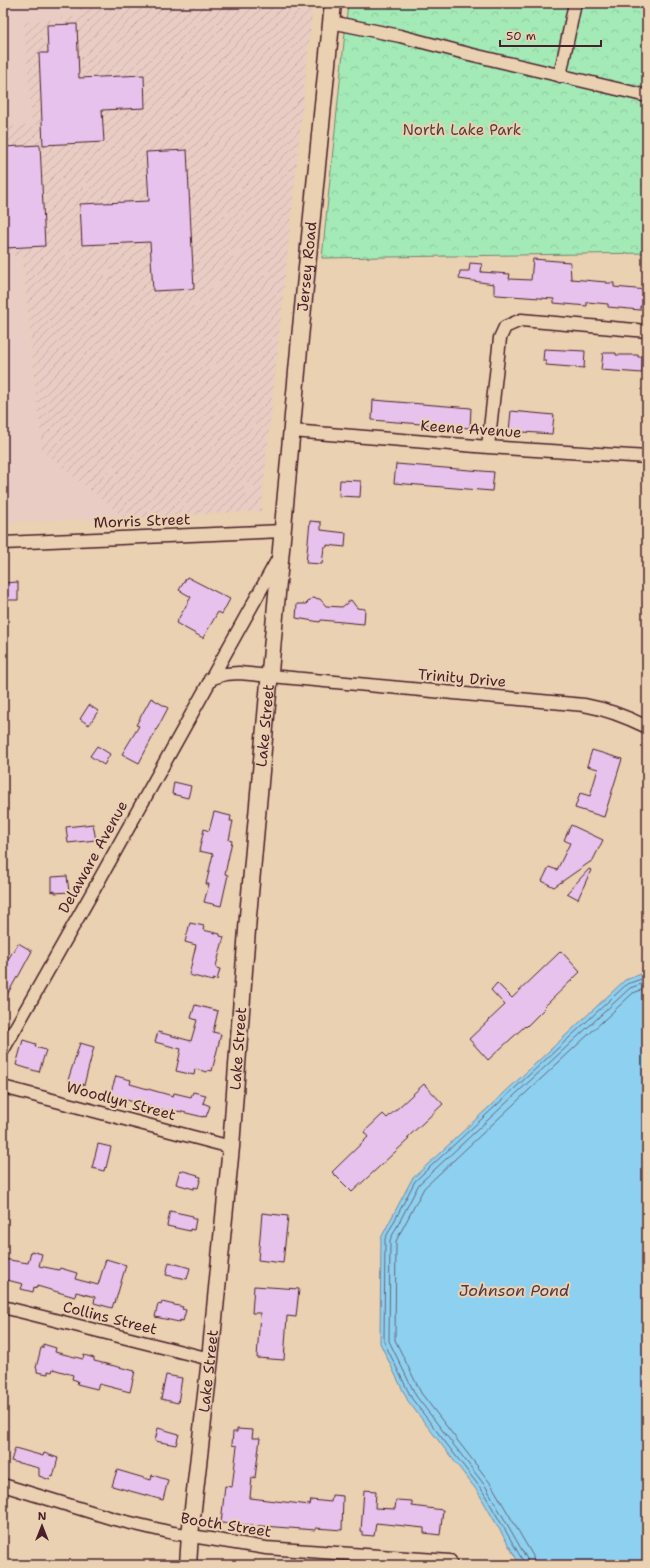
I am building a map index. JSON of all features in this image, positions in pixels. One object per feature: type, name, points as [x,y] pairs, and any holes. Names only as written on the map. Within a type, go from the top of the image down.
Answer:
[{"type":"street","name":"Jersey Road","points":[[283,530],[333,3]]},
{"type":"street","points":[[560,76],[574,3]]},
{"type":"street","points":[[331,22],[400,36],[647,96]]},
{"type":"street","points":[[488,447],[500,338],[504,327],[521,320],[647,331]]},
{"type":"street","name":"Keene Avenue","points":[[292,431],[488,447],[647,457]]},
{"type":"street","name":"Morris Street","points":[[3,543],[283,530]]},
{"type":"street","name":"Lake Street","points":[[188,1565],[231,1147],[248,916],[283,530]]},
{"type":"street","name":"Delaware Avenue","points":[[3,1049],[97,884],[281,553]]},
{"type":"street","points":[[210,680],[225,674],[239,673],[270,677]]},
{"type":"street","name":"Trinity Drive","points":[[270,677],[584,705],[618,714],[647,728]]},
{"type":"street","name":"Woodlyn Street","points":[[3,1087],[231,1147]]},
{"type":"street","name":"Collins Street","points":[[3,1307],[210,1359]]},
{"type":"street","name":"Booth Street","points":[[3,1485],[114,1519],[173,1533],[266,1548],[450,1561]]},
{"type":"shaded area","points":[[3,3],[80,3],[80,16],[24,22],[32,125],[3,127]]},
{"type":"shaded area","points":[[80,3],[313,3],[261,511],[125,518],[42,451],[22,256],[3,256],[3,127],[32,125],[24,22],[80,16]]},
{"type":"shaded area","points":[[3,256],[21,256],[42,451],[125,518],[3,522]]},
{"type":"shaded area","points":[[202,1560],[271,1565],[202,1565]]},
{"type":"green space","name":"North Lake Park","points":[[348,3],[647,3],[647,253],[322,258]]},
{"type":"water","name":"Johnson Pond","points":[[647,972],[647,1565],[520,1565],[478,1492],[408,1401],[380,1343],[381,1238],[412,1179],[625,980]]},
{"type":"building","points":[[77,24],[79,78],[144,75],[145,108],[102,110],[104,142],[43,145],[39,53],[48,53],[47,25]]},
{"type":"building","points":[[40,145],[45,246],[5,248],[3,147]]},
{"type":"building","points":[[187,150],[194,289],[153,291],[150,242],[82,245],[80,204],[149,201],[146,152]]},
{"type":"building","points":[[533,259],[570,262],[571,279],[614,283],[614,287],[647,290],[646,307],[640,306],[640,310],[608,307],[608,304],[587,302],[587,306],[554,303],[554,299],[497,295],[494,294],[494,284],[459,279],[460,271],[469,271],[470,263],[482,264],[481,272],[510,274],[509,279],[531,280]]},
{"type":"building","points":[[544,349],[585,351],[584,368],[546,365],[546,361],[543,361]]},
{"type":"building","points":[[603,353],[616,353],[616,355],[638,355],[638,357],[643,357],[642,373],[601,370]]},
{"type":"building","points":[[373,400],[471,408],[470,428],[372,420]]},
{"type":"building","points":[[511,411],[554,415],[552,434],[509,431]]},
{"type":"building","points":[[396,464],[494,472],[492,491],[394,483]]},
{"type":"building","points":[[340,480],[361,481],[360,497],[339,496]]},
{"type":"building","points":[[310,521],[321,522],[321,530],[346,533],[345,547],[327,545],[327,547],[324,547],[322,564],[306,563]]},
{"type":"building","points":[[187,577],[230,599],[222,614],[218,612],[203,638],[176,623],[191,597],[179,590]]},
{"type":"building","points":[[18,582],[18,600],[3,600],[3,583]]},
{"type":"building","points":[[312,598],[320,599],[326,606],[342,607],[351,600],[357,608],[365,609],[364,624],[321,620],[320,622],[296,618],[297,604],[306,604]]},
{"type":"building","points":[[151,698],[168,708],[139,763],[122,754],[139,726],[136,725]]},
{"type":"building","points":[[89,705],[98,711],[89,725],[80,719]]},
{"type":"building","points":[[97,746],[110,754],[104,765],[90,756]]},
{"type":"building","points":[[592,750],[622,759],[604,817],[575,808],[580,793],[590,796],[598,769],[587,766]]},
{"type":"building","points":[[174,782],[191,786],[188,798],[172,794]]},
{"type":"building","points":[[214,812],[231,816],[230,821],[233,821],[229,840],[232,841],[225,874],[228,875],[221,906],[204,902],[209,884],[206,884],[213,854],[199,851],[204,829],[209,831]]},
{"type":"building","points":[[93,824],[96,840],[68,843],[66,827]]},
{"type":"building","points":[[571,825],[603,840],[593,860],[554,887],[542,881],[549,867],[557,870],[570,843],[564,840]]},
{"type":"building","points":[[589,869],[591,870],[578,899],[567,893]]},
{"type":"building","points":[[67,876],[69,892],[52,892],[52,877]]},
{"type":"building","points":[[190,923],[204,926],[203,930],[220,934],[220,936],[224,937],[216,966],[216,968],[220,969],[217,980],[213,979],[213,981],[189,975],[196,945],[185,942]]},
{"type":"building","points":[[18,943],[32,951],[3,1002],[3,976],[6,971],[4,966]]},
{"type":"building","points":[[561,951],[580,972],[526,1027],[525,1026],[488,1060],[469,1039],[505,1005],[491,990],[497,983],[512,998]]},
{"type":"building","points":[[195,1005],[218,1011],[213,1032],[221,1034],[212,1071],[208,1070],[207,1072],[195,1069],[194,1075],[176,1071],[181,1049],[155,1042],[158,1032],[191,1041],[197,1020],[191,1018]]},
{"type":"building","points":[[23,1040],[36,1044],[35,1047],[46,1050],[39,1072],[16,1065]]},
{"type":"building","points":[[80,1043],[94,1047],[84,1085],[82,1084],[81,1088],[69,1085],[71,1081],[68,1080]]},
{"type":"building","points":[[116,1076],[131,1080],[130,1084],[173,1096],[174,1093],[191,1097],[193,1092],[206,1095],[203,1103],[210,1106],[206,1117],[178,1111],[157,1109],[110,1095]]},
{"type":"building","points":[[424,1084],[443,1104],[407,1138],[409,1139],[352,1192],[332,1172],[368,1137],[364,1132],[383,1114],[387,1118]]},
{"type":"building","points":[[98,1144],[111,1147],[104,1171],[92,1168]]},
{"type":"building","points":[[180,1170],[201,1177],[198,1188],[194,1187],[194,1189],[176,1184]]},
{"type":"building","points":[[170,1211],[193,1216],[193,1219],[196,1219],[194,1230],[190,1229],[190,1231],[167,1226]]},
{"type":"building","points":[[262,1213],[288,1216],[283,1263],[258,1260]]},
{"type":"building","points":[[31,1251],[42,1254],[39,1266],[59,1270],[60,1268],[77,1273],[75,1279],[98,1285],[106,1259],[126,1265],[115,1303],[114,1302],[112,1308],[94,1303],[95,1297],[76,1292],[75,1297],[37,1286],[37,1288],[34,1287],[33,1292],[21,1289],[23,1284],[3,1279],[3,1259],[28,1263]]},
{"type":"building","points":[[169,1262],[190,1268],[187,1279],[166,1275]]},
{"type":"building","points":[[254,1286],[299,1289],[296,1317],[287,1316],[284,1360],[257,1358],[260,1313],[252,1313]]},
{"type":"building","points":[[162,1302],[183,1307],[182,1309],[186,1310],[183,1321],[180,1320],[179,1322],[155,1317],[158,1304],[161,1305]]},
{"type":"building","points":[[43,1344],[56,1348],[55,1352],[83,1359],[84,1355],[94,1358],[94,1361],[135,1371],[130,1392],[99,1384],[97,1389],[77,1384],[78,1381],[72,1379],[73,1375],[53,1369],[52,1372],[48,1371],[48,1374],[37,1372],[36,1368]]},
{"type":"building","points":[[166,1375],[182,1378],[178,1403],[161,1399]]},
{"type":"building","points":[[158,1428],[179,1434],[176,1445],[155,1441]]},
{"type":"building","points":[[237,1429],[253,1430],[252,1438],[260,1438],[255,1478],[252,1477],[250,1498],[310,1505],[311,1500],[331,1502],[332,1495],[343,1496],[342,1530],[316,1528],[316,1530],[221,1523],[225,1486],[232,1487],[237,1446],[232,1445],[233,1432],[237,1432]]},
{"type":"building","points":[[15,1448],[43,1456],[44,1453],[58,1458],[53,1477],[51,1476],[50,1480],[39,1476],[39,1468],[11,1461]]},
{"type":"building","points":[[117,1470],[151,1480],[152,1475],[168,1480],[163,1500],[112,1486]]},
{"type":"building","points":[[364,1490],[376,1491],[375,1508],[395,1509],[396,1500],[412,1501],[412,1506],[443,1510],[440,1535],[424,1533],[424,1528],[376,1523],[374,1536],[362,1535]]}]
